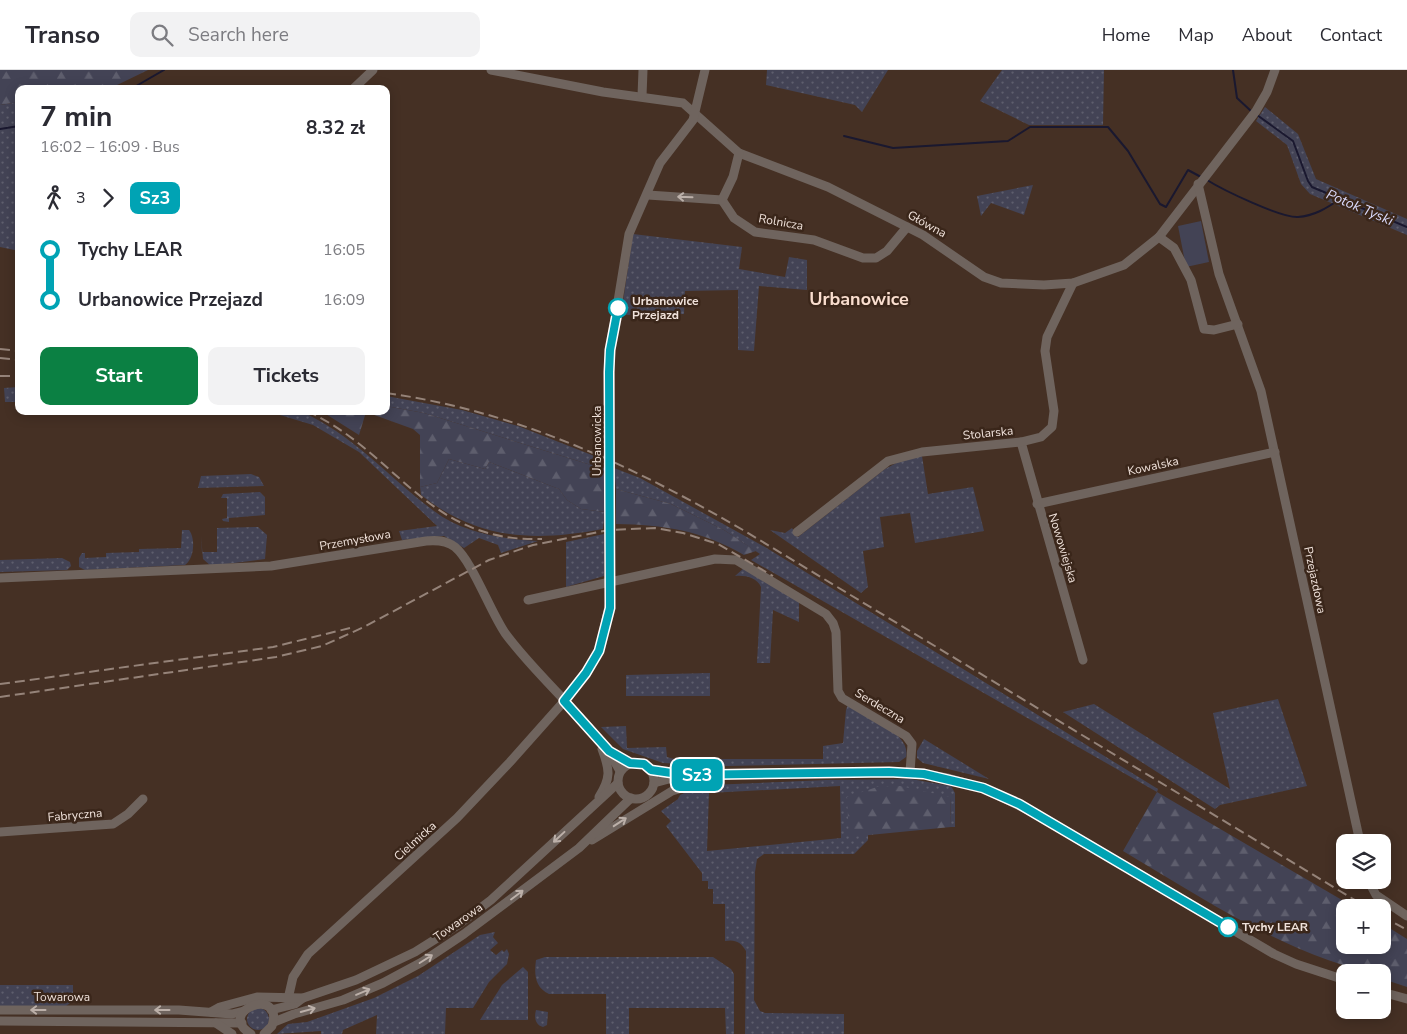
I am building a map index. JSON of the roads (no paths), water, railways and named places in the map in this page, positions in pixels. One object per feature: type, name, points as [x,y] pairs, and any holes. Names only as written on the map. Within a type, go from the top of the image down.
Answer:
[{"type":"street","points":[[357,85],[373,70]]},
{"type":"street","name":"Główna","points":[[491,70],[603,92],[678,101],[696,112],[739,153],[828,187],[938,243],[973,270],[991,280],[1044,285],[1074,283],[1124,266],[1159,238],[1198,184],[1260,105],[1275,70]]},
{"type":"street","points":[[642,96],[643,70]]},
{"type":"street","name":"Urbanowicka","points":[[564,701],[586,673],[599,651],[610,608],[610,350],[629,234],[648,195],[660,163],[693,120],[705,70]]},
{"type":"street","points":[[648,195],[722,200],[733,177],[739,153]]},
{"type":"street","name":"Przejazdowa","points":[[1198,184],[1219,274],[1261,391],[1358,834]]},
{"type":"street","name":"Rolnicza","points":[[722,200],[734,218],[755,232],[814,240],[863,258],[876,258],[887,251],[906,227]]},
{"type":"street","points":[[1159,238],[1174,248],[1186,269],[1195,288],[1204,329],[1214,330],[1238,324]]},
{"type":"street","name":"Stolarska","points":[[797,532],[888,461],[922,452],[1021,442],[1041,437],[1052,427],[1054,411],[1045,351],[1047,337],[1074,283]]},
{"type":"street","name":"Nowowiejska","points":[[1021,442],[1037,504],[1083,660]]},
{"type":"street","name":"Kowalska","points":[[1037,504],[1274,452]]},
{"type":"street","name":"Przemysłowa","points":[[0,578],[271,566],[426,541],[443,541],[455,547],[462,554],[490,609],[505,632],[537,673],[609,751],[630,763]]},
{"type":"street","name":"Serdeczna","points":[[528,600],[727,558],[736,560],[826,614],[833,623],[836,632],[838,691],[842,698],[906,736],[912,744],[910,772]]},
{"type":"street","name":"Cielmicka","points":[[288,999],[293,977],[308,954],[443,832],[510,762],[564,701]]},
{"type":"street","points":[[595,804],[608,782],[609,772],[598,740]]},
{"type":"street","name":"Przemysłowa","points":[[609,751],[620,771]]},
{"type":"street","points":[[685,775],[654,783],[646,796],[631,798],[621,791],[618,783],[620,771],[630,763],[639,762],[651,770],[685,775],[910,772],[948,778],[1000,795],[1036,814],[1269,951],[1296,964],[1336,977]]},
{"type":"street","points":[[651,770],[654,783]]},
{"type":"street","points":[[579,848],[672,791],[702,780],[736,774]]},
{"type":"street","name":"Towarowa","points":[[211,1012],[251,998],[303,998],[356,980],[392,964],[458,925],[491,900],[618,783]]},
{"type":"street","name":"Towarowa","points":[[274,1022],[342,1000],[410,969],[464,934],[579,848],[631,798]]},
{"type":"street","name":"Fabryczna","points":[[0,832],[113,824],[128,814],[143,799]]},
{"type":"street","points":[[1373,889],[1376,895],[1407,916]]},
{"type":"street","points":[[1391,995],[1407,999]]},
{"type":"street","name":"Towarowa","points":[[0,1010],[170,1010],[232,1014],[244,1011],[252,1004],[263,1004],[271,1010],[295,1004],[303,998]]},
{"type":"street","points":[[264,1034],[270,1030],[274,1022],[271,1010]]},
{"type":"street","points":[[244,1011],[242,1023],[251,1034]]},
{"type":"street","name":"Towarowa","points":[[0,1021],[242,1023]]},
{"type":"street","points":[[214,1022],[232,1034]]},
{"type":"waterway","points":[[138,85],[164,70]]},
{"type":"waterway","name":"Potok Tyski","points":[[1233,70],[1237,98],[1251,111]]},
{"type":"waterway","name":"Potok Tyski","points":[[1257,115],[1293,141],[1312,187],[1407,227]]},
{"type":"waterway","points":[[0,129],[15,127]]},
{"type":"waterway","points":[[844,136],[893,148],[1008,141],[1030,127],[1108,127],[1128,151],[1160,204],[1166,207],[1188,170],[1201,177]]},
{"type":"waterway","points":[[1207,180],[1252,203],[1290,216],[1298,217],[1315,213],[1340,199]]},
{"type":"railway","points":[[0,349],[15,351]]},
{"type":"railway","points":[[0,358],[15,360]]},
{"type":"railway","points":[[0,376],[15,376]]},
{"type":"railway","points":[[390,394],[434,401],[527,427],[615,463],[701,506],[1353,899]]},
{"type":"railway","points":[[314,415],[339,429],[366,449],[441,511],[470,527],[503,536],[542,539]]},
{"type":"railway","points":[[0,697],[276,657],[322,646],[364,627],[489,560],[533,545],[609,530],[655,528],[683,533],[718,544],[773,576]]},
{"type":"railway","points":[[0,684],[273,647],[350,628]]},
{"type":"railway","points":[[1391,921],[1407,930]]},
{"type":"place","name":"Urbanowice Przejazd","points":[[618,308]]},
{"type":"place","name":"Tychy LEAR","points":[[1228,927]]},
{"type":"district","name":"Urbanowice","points":[[859,299]]}]
